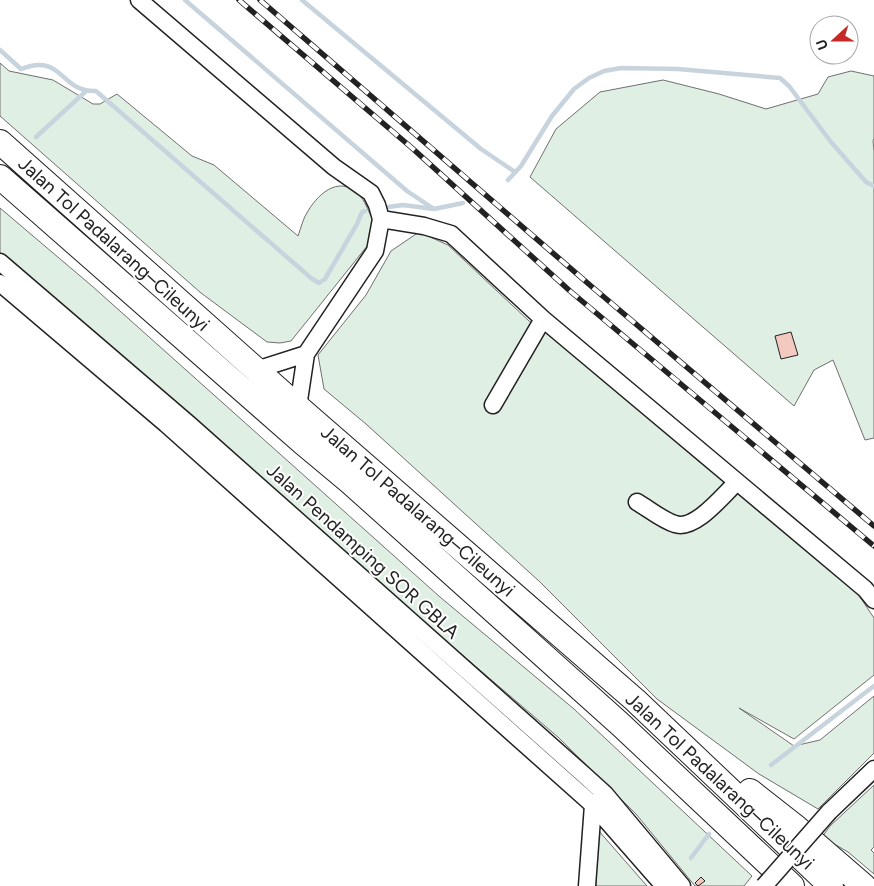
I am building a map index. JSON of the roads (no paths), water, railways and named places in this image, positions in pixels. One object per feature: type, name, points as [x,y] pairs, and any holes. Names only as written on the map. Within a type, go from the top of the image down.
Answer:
[{"type":"highway","name":"Jalan Tol Padalarang–Cileunyi","points":[[0,142],[298,407],[635,700],[831,886]]},
{"type":"highway","name":"Jalan Tol Padalarang–Cileunyi","points":[[0,177],[350,482],[511,626],[621,725],[792,886]]},
{"type":"highway","points":[[699,762],[726,774],[742,785],[797,828],[864,886]]},
{"type":"street","points":[[139,0],[334,167],[371,193],[377,205],[381,219],[375,251],[306,354],[298,407]]},
{"type":"street","points":[[381,219],[424,226],[451,234],[543,319],[865,589],[874,600]]},
{"type":"street","name":"Jalan Pendamping SOR GBLA","points":[[0,262],[190,425],[599,800],[682,886]]},
{"type":"street","name":"Jalan Pendamping SOR GBLA","points":[[0,283],[166,424],[599,800],[664,886]]},
{"type":"street","points":[[494,405],[543,319]]},
{"type":"street","points":[[256,370],[306,354]]},
{"type":"street","points":[[637,502],[675,524],[685,525],[697,521],[737,482]]},
{"type":"street","points":[[764,886],[830,812],[870,773]]},
{"type":"street","points":[[587,886],[599,800]]},
{"type":"waterway","points":[[185,0],[407,191],[434,209]]},
{"type":"waterway","points":[[302,0],[481,149],[515,172]]},
{"type":"waterway","points":[[0,50],[21,69],[35,65],[45,66],[54,69],[75,86],[84,90],[96,91],[319,283],[325,279],[362,212],[365,211]]},
{"type":"waterway","points":[[508,180],[521,166],[552,116],[574,89],[589,78],[604,71],[621,68],[678,69],[780,78],[789,86],[831,142],[866,182],[874,186]]},
{"type":"waterway","points":[[36,137],[85,92]]},
{"type":"waterway","points":[[388,207],[403,205],[434,209],[463,203]]},
{"type":"waterway","points":[[771,765],[874,686]]},
{"type":"waterway","points":[[691,858],[709,834]]},
{"type":"railway","points":[[239,0],[412,148],[570,291],[874,546]]},
{"type":"railway","points":[[260,0],[591,286],[874,526]]}]
